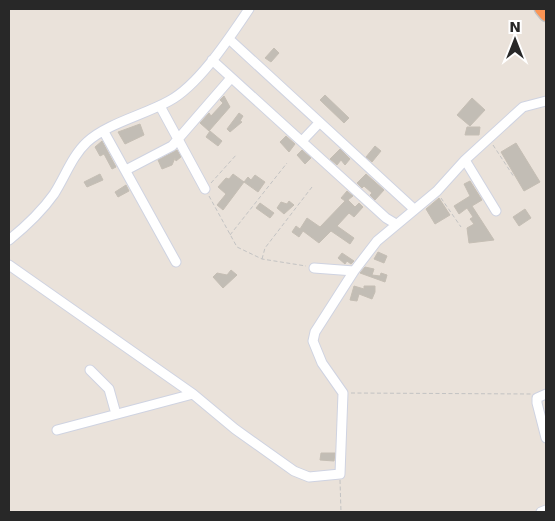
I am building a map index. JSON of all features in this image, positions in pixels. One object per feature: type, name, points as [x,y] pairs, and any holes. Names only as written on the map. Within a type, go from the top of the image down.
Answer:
[{"type":"highway","points":[[541,9],[546,15]]},
{"type":"street","points":[[9,240],[24,228],[54,195],[83,146],[104,132],[172,100],[189,86],[229,39],[249,9]]},
{"type":"street","points":[[229,39],[414,209]]},
{"type":"street","points":[[212,60],[386,218],[396,224]]},
{"type":"street","points":[[126,170],[172,146],[177,137],[231,78]]},
{"type":"street","points":[[9,265],[192,394],[235,429],[294,471],[309,477],[340,474],[343,393],[322,363],[313,336],[354,271],[377,241],[437,191],[465,160],[524,107],[546,100]]},
{"type":"street","points":[[160,106],[205,189]]},
{"type":"street","points":[[302,142],[319,123]]},
{"type":"street","points":[[104,132],[176,262]]},
{"type":"street","points":[[465,160],[496,212]]},
{"type":"street","points":[[314,268],[354,271]]},
{"type":"street","points":[[90,370],[109,389],[116,414]]},
{"type":"street","points":[[57,430],[192,394]]},
{"type":"street","points":[[544,395],[538,398],[537,403],[546,438]]},
{"type":"street","points":[[540,512],[546,510]]},
{"type":"path","points":[[488,138],[514,177]]},
{"type":"path","points":[[237,154],[205,189],[237,247],[262,259],[314,268]]},
{"type":"path","points":[[230,235],[287,163]]},
{"type":"path","points":[[262,259],[265,248],[312,187]]},
{"type":"path","points":[[437,191],[461,227]]},
{"type":"path","points":[[343,393],[544,395]]},
{"type":"path","points":[[340,474],[341,512]]},
{"type":"building","points":[[274,48],[279,53],[271,62],[265,58]]},
{"type":"building","points":[[325,95],[349,118],[344,123],[320,100]]},
{"type":"building","points":[[224,96],[230,107],[209,131],[200,123],[209,113],[211,116],[223,103],[220,100]]},
{"type":"building","points":[[472,98],[485,110],[470,126],[457,115]]},
{"type":"building","points":[[239,113],[243,116],[240,121],[242,122],[230,132],[227,129]]},
{"type":"building","points":[[140,124],[144,135],[125,144],[118,132]]},
{"type":"building","points":[[467,127],[480,127],[479,135],[465,135]]},
{"type":"building","points":[[210,131],[222,141],[218,146],[206,137]]},
{"type":"building","points":[[286,136],[295,144],[289,152],[280,142]]},
{"type":"building","points":[[102,141],[116,167],[112,169],[104,154],[100,156],[95,147]]},
{"type":"building","points":[[516,143],[540,182],[524,191],[501,152]]},
{"type":"building","points":[[375,146],[381,151],[372,162],[366,157]]},
{"type":"building","points":[[340,149],[350,159],[345,165],[341,160],[337,165],[330,159]]},
{"type":"building","points":[[177,150],[181,157],[176,161],[175,158],[172,165],[162,169],[158,160]]},
{"type":"building","points":[[302,150],[311,158],[305,164],[297,155]]},
{"type":"building","points":[[100,174],[103,180],[87,187],[84,182]]},
{"type":"building","points":[[233,174],[244,182],[223,210],[217,205],[226,194],[218,187],[226,178],[229,179]]},
{"type":"building","points":[[366,174],[384,190],[375,200],[370,195],[372,193],[357,183]]},
{"type":"building","points":[[255,175],[265,182],[258,192],[244,182],[248,177],[251,180]]},
{"type":"building","points":[[470,181],[482,200],[472,206],[494,240],[469,243],[467,228],[474,224],[470,219],[473,217],[467,208],[459,214],[454,206],[470,196],[464,184]]},
{"type":"building","points":[[126,185],[129,191],[118,197],[115,192]]},
{"type":"building","points":[[347,191],[353,196],[348,200],[355,207],[359,203],[363,207],[354,217],[349,213],[337,226],[354,238],[350,244],[331,231],[319,243],[303,231],[299,237],[292,232],[296,226],[300,229],[307,218],[320,227],[345,201],[341,198]]},
{"type":"building","points":[[439,198],[450,215],[435,224],[426,209]]},
{"type":"building","points":[[289,201],[294,205],[284,214],[277,208],[281,202],[287,204]]},
{"type":"building","points":[[260,203],[274,213],[270,218],[256,208]]},
{"type":"building","points":[[525,209],[531,218],[519,226],[513,217]]},
{"type":"building","points":[[378,252],[387,256],[384,263],[374,259]]},
{"type":"building","points":[[342,253],[354,261],[351,264],[347,261],[345,264],[338,258]]},
{"type":"building","points":[[365,267],[374,269],[372,275],[380,276],[381,273],[387,275],[385,282],[360,273]]},
{"type":"building","points":[[231,270],[237,275],[223,288],[213,277],[217,273],[227,275]]},
{"type":"building","points":[[354,286],[364,289],[364,286],[375,286],[372,299],[359,294],[357,301],[350,300]]},
{"type":"building","points":[[321,453],[335,453],[334,461],[320,460]]}]
